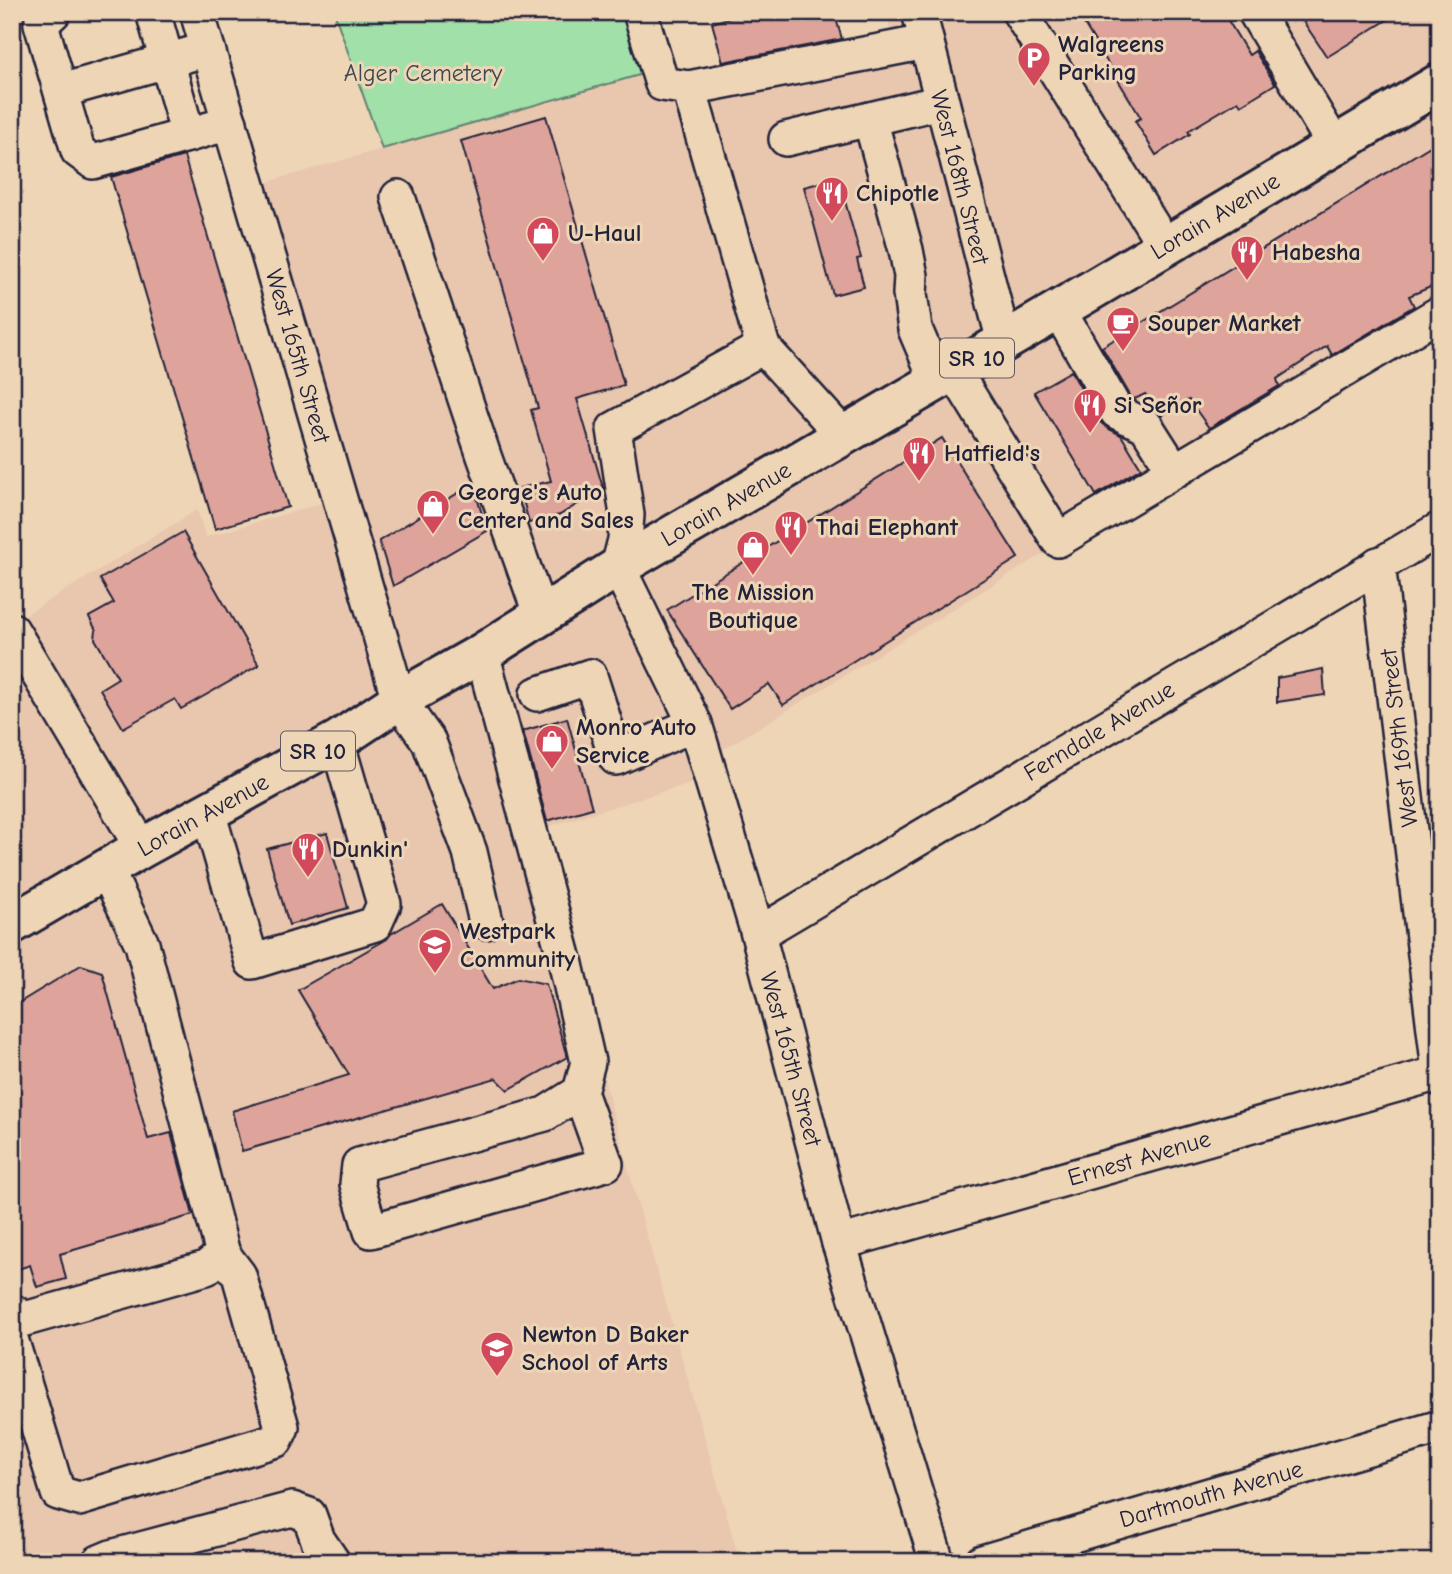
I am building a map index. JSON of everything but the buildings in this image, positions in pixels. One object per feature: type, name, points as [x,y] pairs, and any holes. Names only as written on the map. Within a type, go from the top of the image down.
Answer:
[{"type":"main road","name":"Lorain Avenue","points":[[12,924],[142,848],[337,741],[618,566],[1004,342],[1440,83]]},
{"type":"street","points":[[54,12],[41,24],[78,151],[93,162],[230,123]]},
{"type":"street","points":[[153,12],[188,135]]},
{"type":"street","name":"West 165th Street","points":[[197,12],[399,700],[429,742],[470,852],[486,922]]},
{"type":"street","points":[[640,12],[662,84],[689,89],[923,27]]},
{"type":"street","points":[[1019,12],[1165,246]]},
{"type":"street","points":[[1255,12],[1334,145]]},
{"type":"street","name":"West 168th Street","points":[[923,27],[1004,342]]},
{"type":"street","points":[[61,91],[208,49]]},
{"type":"street","points":[[689,89],[763,347],[843,435]]},
{"type":"street","points":[[786,139],[941,102]]},
{"type":"street","points":[[870,119],[906,250],[915,329],[1058,540],[1440,313]]},
{"type":"street","points":[[398,197],[463,394],[541,616]]},
{"type":"street","points":[[1058,309],[1117,411],[1146,426],[1174,470]]},
{"type":"street","points":[[618,566],[625,540],[626,515],[614,429],[763,347]]},
{"type":"street","name":"Ferndale Avenue","points":[[758,934],[1440,529]]},
{"type":"street","name":"West 169th Street","points":[[1378,564],[1439,1076]]},
{"type":"street","name":"West 165th Street","points":[[618,566],[695,724],[758,934],[839,1243],[937,1562]]},
{"type":"street","points":[[12,630],[142,848]]},
{"type":"street","points":[[482,653],[565,960],[588,1062],[580,1092],[606,1164],[371,1231],[357,1184],[359,1165],[545,1114],[580,1092]]},
{"type":"street","points":[[537,694],[590,676],[616,758],[695,724]]},
{"type":"street","points":[[208,812],[252,962],[375,924],[384,904],[337,741]]},
{"type":"street","points":[[12,1342],[58,1493],[79,1499],[276,1440],[282,1427],[239,1275],[223,1254],[142,944],[106,869]]},
{"type":"street","name":"Ernest Avenue","points":[[839,1243],[1439,1076]]},
{"type":"street","points":[[12,1311],[25,1319],[206,1268],[223,1254]]},
{"type":"street","name":"Dartmouth Avenue","points":[[982,1562],[1440,1427]]},
{"type":"street","points":[[99,1562],[292,1509],[309,1515],[318,1540],[333,1562]]},
{"type":"shaded area","points":[[886,12],[1440,12],[1440,320],[1252,434],[1045,553],[712,756],[679,711],[701,780],[537,830],[636,1198],[740,1562],[24,1562],[12,1519],[12,623],[197,510],[206,537],[347,496],[257,185],[660,69],[688,80],[891,32]]},
{"type":"green space","name":"Alger Cemetery","points":[[334,12],[644,12],[660,69],[382,149]]},
{"type":"place","name":"Walgreens Parking","points":[[1034,88]]},
{"type":"place","name":"Chipotle","points":[[832,223]]},
{"type":"place","name":"U-Haul","points":[[543,263]]},
{"type":"place","name":"Habesha","points":[[1247,282]]},
{"type":"place","name":"Souper Market","points":[[1123,353]]},
{"type":"place","name":"Si Señor","points":[[1090,435]]},
{"type":"place","name":"Hatfield's","points":[[919,483]]},
{"type":"place","name":"George's Auto Center and Sales","points":[[433,536]]},
{"type":"place","name":"Thai Elephant","points":[[791,557]]},
{"type":"place","name":"The Mission Boutique","points":[[753,577]]},
{"type":"place","name":"Monro Auto Service","points":[[552,771]]},
{"type":"place","name":"Dunkin'","points":[[308,879]]},
{"type":"place","name":"Westpark Community","points":[[435,975]]},
{"type":"place","name":"Newton D Baker School of Arts","points":[[497,1378]]}]
